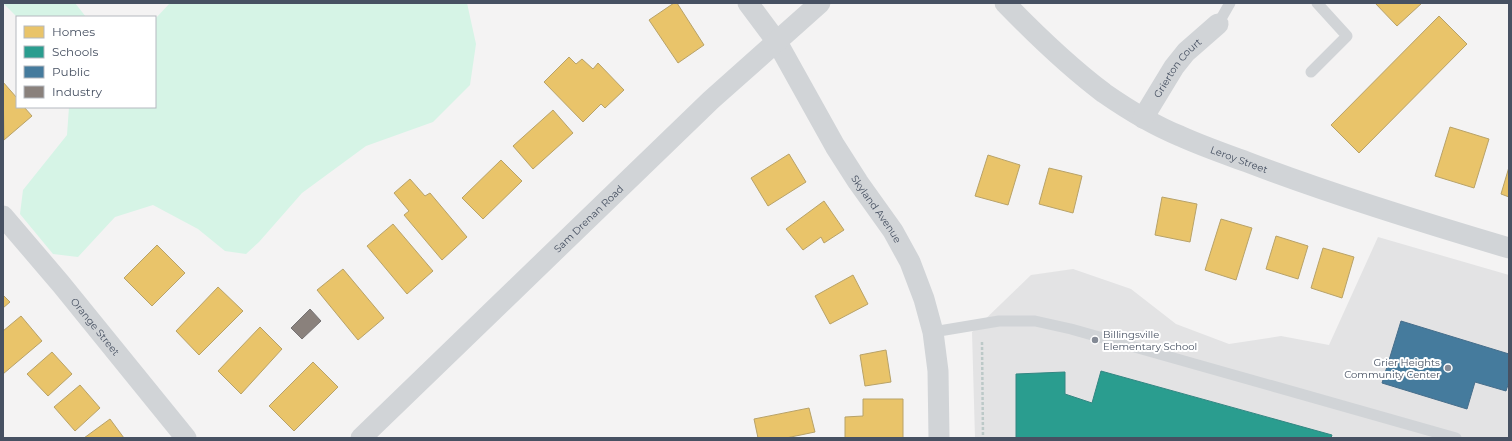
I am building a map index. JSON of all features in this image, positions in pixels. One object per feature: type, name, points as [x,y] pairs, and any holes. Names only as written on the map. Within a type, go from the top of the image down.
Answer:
[{"type":"street","name":"Skyland Avenue","points":[[748,3],[777,42],[836,146],[858,182],[893,231],[910,262],[924,299],[933,332],[938,370],[940,438]]},
{"type":"street","name":"Sam Drenan Road","points":[[361,438],[711,100],[820,3]]},
{"type":"street","name":"Leroy Street","points":[[1006,3],[1038,37],[1082,76],[1143,118],[1178,136],[1279,174],[1420,222],[1509,248]]},
{"type":"street","name":"Grierton Court","points":[[1143,118],[1174,67],[1186,52],[1218,24]]},
{"type":"street","name":"Orange Street","points":[[3,216],[186,438]]},
{"type":"lane","points":[[1218,24],[1230,3]]},
{"type":"lane","points":[[1311,72],[1347,36],[1317,3]]},
{"type":"lane","points":[[933,332],[999,321],[1035,322],[1071,329],[1456,438]]},
{"type":"path","points":[[982,342],[983,438]]},
{"type":"shaded area","name":"Billingsville Elementary School","points":[[1378,237],[1509,275],[1509,438],[975,438],[972,332],[1031,275],[1073,269],[1131,289],[1176,324],[1229,344],[1281,336],[1329,345]]},
{"type":"green space","points":[[3,3],[75,3],[85,16],[16,16]]},
{"type":"green space","points":[[170,3],[467,3],[476,44],[470,85],[433,122],[366,146],[302,193],[259,242],[246,254],[225,251],[198,229],[153,205],[115,217],[78,257],[53,254],[20,214],[23,190],[67,135],[69,108],[156,108],[156,18]]},
{"type":"building: Homes","points":[[674,3],[677,3],[704,45],[678,63],[649,20]]},
{"type":"building: Homes","points":[[1375,3],[1422,3],[1397,26]]},
{"type":"building: Homes","points":[[1439,16],[1467,44],[1359,153],[1331,125]]},
{"type":"building: Homes","points":[[569,57],[576,64],[582,59],[593,69],[598,63],[624,90],[605,108],[601,104],[583,122],[544,82]]},
{"type":"building: Homes","points":[[3,82],[16,97],[16,108],[25,108],[32,116],[4,140]]},
{"type":"building: Homes","points":[[553,110],[573,133],[533,169],[513,146]]},
{"type":"building: Homes","points":[[1450,127],[1489,139],[1474,188],[1435,176]]},
{"type":"building: Homes","points":[[789,154],[806,182],[768,206],[751,178]]},
{"type":"building: Homes","points":[[988,155],[1020,165],[1008,205],[975,196]]},
{"type":"building: Homes","points":[[501,160],[522,181],[483,219],[462,198]]},
{"type":"building: Homes","points":[[1509,167],[1509,197],[1501,194]]},
{"type":"building: Homes","points":[[1049,168],[1082,176],[1073,213],[1039,204]]},
{"type":"building: Homes","points":[[410,179],[425,196],[430,193],[467,237],[442,260],[404,215],[409,211],[394,193]]},
{"type":"building: Homes","points":[[1162,197],[1197,204],[1190,242],[1155,235]]},
{"type":"building: Homes","points":[[824,201],[844,230],[824,243],[821,237],[803,250],[786,229]]},
{"type":"building: Homes","points":[[1221,219],[1252,228],[1236,280],[1205,270]]},
{"type":"building: Homes","points":[[393,224],[433,271],[407,294],[367,246]]},
{"type":"building: Homes","points":[[1276,236],[1308,246],[1298,279],[1266,269]]},
{"type":"building: Homes","points":[[157,245],[185,273],[152,306],[124,278]]},
{"type":"building: Homes","points":[[1323,248],[1354,257],[1342,298],[1311,288]]},
{"type":"building: Homes","points":[[343,269],[384,318],[358,340],[317,290]]},
{"type":"building: Homes","points":[[853,275],[868,304],[830,324],[815,296]]},
{"type":"building: Homes","points":[[218,287],[243,311],[199,355],[176,331]]},
{"type":"building: Homes","points":[[3,295],[10,302],[3,308]]},
{"type":"building: Homes","points":[[21,316],[42,341],[3,374],[3,331]]},
{"type":"building: Homes","points":[[260,327],[282,349],[241,394],[218,371]]},
{"type":"building: Homes","points":[[886,350],[891,382],[865,386],[860,355]]},
{"type":"building: Homes","points":[[52,352],[72,374],[48,396],[27,374]]},
{"type":"building: Homes","points":[[313,362],[338,387],[294,431],[269,406]]},
{"type":"building: Homes","points":[[80,385],[100,408],[75,431],[54,407]]},
{"type":"building: Homes","points":[[863,399],[903,399],[903,438],[845,438],[845,417],[863,416]]},
{"type":"building: Homes","points":[[809,408],[815,432],[786,438],[758,438],[754,419]]},
{"type":"building: Homes","points":[[110,419],[124,438],[84,438]]},
{"type":"building: Schools","points":[[1101,371],[1332,435],[1331,438],[1016,438],[1016,374],[1065,372],[1065,394],[1092,403]]},
{"type":"building: Public","name":"Grier Heights Community Center","points":[[1401,321],[1509,354],[1509,382],[1506,391],[1475,382],[1467,409],[1382,383]]},
{"type":"building: Industry","points":[[310,309],[321,321],[302,339],[291,328]]},
{"type":"place","name":"Billingsville Elementary School","points":[[1095,340]]},
{"type":"place","name":"Grier Heights Community Center","points":[[1448,368]]}]
